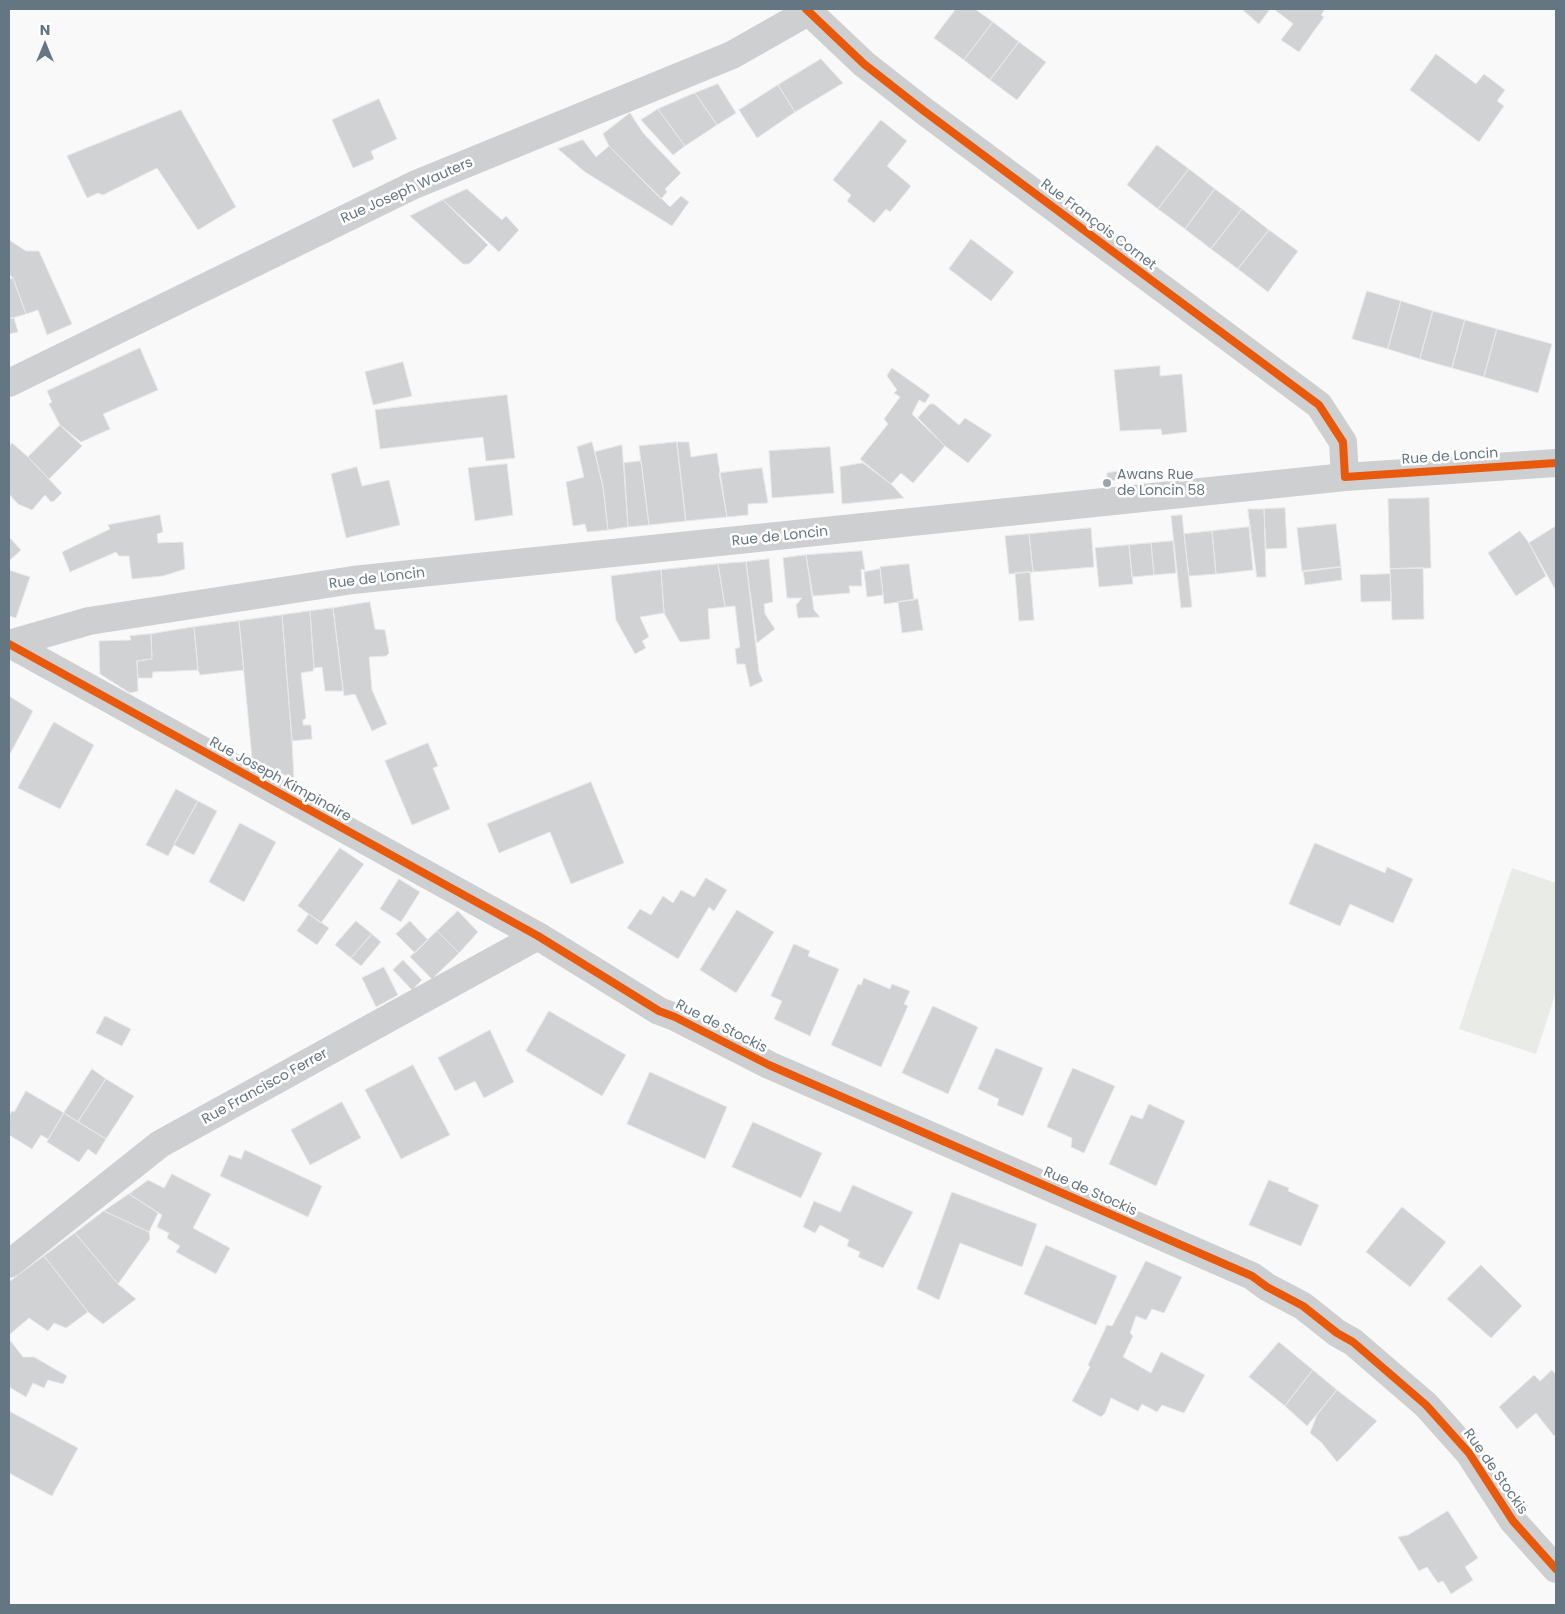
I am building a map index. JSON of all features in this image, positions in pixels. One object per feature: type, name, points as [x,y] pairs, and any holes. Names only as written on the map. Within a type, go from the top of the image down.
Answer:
[{"type":"street","name":"Rue Joseph Wauters","points":[[9,383],[414,185],[732,55],[810,10]]},
{"type":"street","name":"Rue François Cornet","points":[[810,10],[864,64],[924,111],[1319,405],[1343,442],[1345,476]]},
{"type":"street","name":"Rue de Loncin","points":[[10,644],[89,621],[352,580],[1345,476],[1556,463]]},
{"type":"street","name":"Rue Joseph Kimpinaire","points":[[10,644],[538,936]]},
{"type":"street","name":"Rue Francisco Ferrer","points":[[9,1264],[160,1144],[538,936]]},
{"type":"street","name":"Rue de Stockis","points":[[538,936],[659,1011],[676,1017],[732,1048],[840,1097],[1252,1276],[1267,1287],[1303,1306],[1353,1342],[1426,1404],[1450,1429],[1469,1453],[1514,1521],[1556,1569]]},
{"type":"shaded area","points":[[1512,868],[1556,883],[1556,992],[1536,1054],[1459,1029]]},
{"type":"building","points":[[956,9],[975,9],[993,22],[964,60],[934,38]]},
{"type":"building","points":[[1242,9],[1270,9],[1259,24]]},
{"type":"building","points":[[1274,9],[1325,9],[1321,15],[1324,17],[1299,52],[1281,40],[1293,24]]},
{"type":"building","points":[[993,22],[1019,42],[990,80],[964,60]]},
{"type":"building","points":[[1019,42],[1046,62],[1017,100],[990,80]]},
{"type":"building","points":[[1436,54],[1476,84],[1484,74],[1505,90],[1497,101],[1504,106],[1479,142],[1410,90]]},
{"type":"building","points":[[821,59],[843,83],[795,112],[778,85]]},
{"type":"building","points":[[718,84],[736,113],[717,125],[695,93]]},
{"type":"building","points":[[778,85],[795,112],[757,138],[739,110]]},
{"type":"building","points":[[695,93],[717,125],[685,146],[658,109]]},
{"type":"building","points":[[379,99],[397,139],[371,151],[374,159],[353,168],[332,120]]},
{"type":"building","points":[[658,109],[685,146],[673,155],[641,120]]},
{"type":"building","points":[[181,110],[236,207],[198,230],[157,168],[103,195],[98,193],[87,198],[67,156]]},
{"type":"building","points":[[630,113],[643,133],[681,173],[665,189],[667,192],[661,199],[609,146],[603,134]]},
{"type":"building","points":[[881,120],[907,141],[887,166],[911,186],[890,212],[886,209],[874,223],[847,201],[851,195],[833,180]]},
{"type":"building","points":[[583,140],[596,157],[609,146],[670,207],[681,196],[689,202],[672,226],[585,172],[558,149]]},
{"type":"building","points":[[1157,145],[1189,169],[1158,209],[1127,185]]},
{"type":"building","points":[[1189,169],[1215,189],[1185,229],[1158,209]]},
{"type":"building","points":[[467,189],[502,220],[506,216],[519,230],[499,252],[443,200]]},
{"type":"building","points":[[1215,189],[1242,209],[1211,249],[1185,229]]},
{"type":"building","points":[[443,200],[488,245],[469,264],[463,264],[410,216]]},
{"type":"building","points":[[1242,209],[1269,230],[1238,269],[1211,249]]},
{"type":"building","points":[[1269,230],[1298,251],[1268,292],[1238,269]]},
{"type":"building","points":[[971,239],[1014,272],[991,301],[949,269]]},
{"type":"building","points":[[9,240],[26,251],[39,251],[72,324],[47,335],[38,310],[26,314],[13,278],[9,274]]},
{"type":"building","points":[[13,278],[26,314],[9,319],[9,279]]},
{"type":"building","points":[[1367,291],[1401,301],[1388,349],[1352,339]]},
{"type":"building","points":[[1401,301],[1433,311],[1420,359],[1388,349]]},
{"type":"building","points":[[1433,311],[1465,320],[1452,368],[1420,359]]},
{"type":"building","points":[[14,318],[18,332],[9,334],[9,319]]},
{"type":"building","points":[[1465,320],[1497,329],[1484,377],[1452,368]]},
{"type":"building","points":[[1497,329],[1552,344],[1538,393],[1484,377]]},
{"type":"building","points":[[140,348],[158,390],[103,414],[110,429],[81,442],[60,425],[49,404],[52,402],[47,391]]},
{"type":"building","points":[[403,362],[412,396],[373,405],[365,372]]},
{"type":"building","points":[[1160,366],[1160,376],[1182,374],[1187,432],[1162,435],[1161,429],[1120,431],[1114,370]]},
{"type":"building","points":[[892,368],[930,395],[925,403],[919,400],[912,414],[945,446],[913,483],[901,473],[891,484],[860,459],[888,424],[884,419],[900,397],[894,393],[897,390],[887,376]]},
{"type":"building","points":[[507,395],[515,458],[486,461],[483,437],[380,449],[375,410]]},
{"type":"building","points":[[930,404],[934,404],[959,425],[965,418],[992,435],[968,463],[945,446],[918,418]]},
{"type":"building","points":[[60,425],[82,446],[49,479],[28,457]]},
{"type":"building","points":[[592,442],[603,487],[608,530],[587,532],[585,524],[573,526],[566,482],[584,477],[577,447]]},
{"type":"building","points":[[677,442],[686,521],[649,525],[639,446]]},
{"type":"building","points":[[677,442],[689,442],[691,457],[717,453],[727,517],[686,521]]},
{"type":"building","points":[[12,443],[62,493],[54,501],[51,502],[45,495],[32,510],[18,504],[9,494],[9,447]]},
{"type":"building","points":[[622,445],[628,527],[608,530],[603,487],[595,452]]},
{"type":"building","points":[[830,447],[834,493],[772,498],[769,451]]},
{"type":"building","points":[[641,461],[649,525],[628,527],[624,463]]},
{"type":"building","points":[[863,463],[891,484],[904,498],[842,504],[840,467]]},
{"type":"building","points":[[507,464],[513,515],[475,521],[468,468]]},
{"type":"building","points":[[357,467],[362,486],[389,480],[400,525],[346,538],[331,474]]},
{"type":"building","points":[[762,468],[768,503],[748,504],[748,515],[727,517],[719,473]]},
{"type":"building","points":[[1120,471],[1120,480],[1107,481],[1107,473]]},
{"type":"building","points":[[1429,498],[1431,568],[1390,569],[1388,499]]},
{"type":"building","points":[[1285,508],[1287,548],[1266,549],[1264,509]]},
{"type":"building","points":[[1248,509],[1264,509],[1266,577],[1257,577]]},
{"type":"building","points":[[160,515],[163,532],[157,534],[158,543],[183,542],[185,569],[163,576],[132,579],[129,556],[119,556],[116,552],[70,572],[62,552],[110,529],[108,525]]},
{"type":"building","points":[[1182,515],[1192,607],[1181,608],[1171,516]]},
{"type":"building","points":[[1336,524],[1341,567],[1302,572],[1297,528]]},
{"type":"building","points":[[1556,526],[1556,588],[1555,589],[1529,543]]},
{"type":"building","points":[[1249,527],[1253,570],[1216,574],[1212,531]]},
{"type":"building","points":[[1091,528],[1094,567],[1033,572],[1029,534]]},
{"type":"building","points":[[1212,531],[1216,574],[1189,576],[1184,534]]},
{"type":"building","points":[[1520,531],[1529,543],[1546,576],[1516,596],[1488,553]]},
{"type":"building","points":[[1029,534],[1033,572],[1009,574],[1005,536]]},
{"type":"building","points":[[9,537],[21,550],[9,561]]},
{"type":"building","points":[[1173,541],[1176,573],[1154,575],[1151,543]]},
{"type":"building","points":[[1151,543],[1154,575],[1132,577],[1129,545]]},
{"type":"building","points":[[1129,545],[1133,584],[1099,587],[1095,548]]},
{"type":"building","points":[[862,551],[865,570],[861,569],[862,586],[849,586],[850,593],[813,596],[806,555]]},
{"type":"building","points":[[806,555],[814,610],[820,617],[798,618],[796,605],[802,598],[787,598],[783,558]]},
{"type":"building","points":[[769,559],[773,602],[764,604],[765,614],[775,629],[757,643],[746,562]]},
{"type":"building","points":[[746,562],[759,672],[763,681],[750,687],[745,664],[737,664],[735,649],[740,647],[735,606],[725,607],[718,564]]},
{"type":"building","points":[[718,564],[725,607],[708,609],[710,639],[680,642],[664,613],[661,570]]},
{"type":"building","points":[[909,564],[914,600],[884,604],[880,567]]},
{"type":"building","points":[[1341,567],[1342,580],[1305,585],[1303,571]]},
{"type":"building","points":[[1423,568],[1424,619],[1392,620],[1390,569]]},
{"type":"building","points":[[880,569],[883,595],[867,597],[864,572]]},
{"type":"building","points":[[9,570],[30,577],[16,618],[9,616]]},
{"type":"building","points":[[661,570],[664,613],[640,617],[649,637],[642,641],[646,648],[635,654],[616,620],[611,576]]},
{"type":"building","points":[[1030,572],[1034,620],[1019,621],[1015,573]]},
{"type":"building","points":[[1390,574],[1391,601],[1361,602],[1360,575]]},
{"type":"building","points":[[918,599],[923,630],[902,633],[898,602]]},
{"type":"building","points":[[370,602],[375,629],[385,630],[389,653],[386,656],[369,657],[372,690],[387,724],[372,731],[355,694],[344,696],[333,608]]},
{"type":"building","points":[[333,608],[343,691],[325,691],[322,667],[314,668],[310,611]]},
{"type":"building","points":[[310,611],[314,668],[313,671],[301,673],[306,718],[303,720],[303,725],[311,725],[312,739],[292,741],[282,615]]},
{"type":"building","points":[[282,615],[294,780],[252,758],[239,621]]},
{"type":"building","points":[[239,621],[244,670],[200,675],[194,627]]},
{"type":"building","points":[[194,627],[198,670],[153,672],[152,678],[138,678],[137,661],[152,659],[151,634]]},
{"type":"building","points":[[151,634],[152,659],[137,661],[138,691],[130,693],[100,674],[99,641],[131,640],[130,636]]},
{"type":"building","points":[[9,696],[33,711],[10,754],[9,754]]},
{"type":"building","points":[[54,722],[94,745],[60,809],[18,788]]},
{"type":"building","points":[[428,743],[438,766],[433,768],[450,809],[412,825],[385,761]]},
{"type":"building","points":[[591,782],[624,863],[571,884],[550,832],[499,853],[487,824]]},
{"type":"building","points":[[176,789],[198,801],[168,856],[146,845]]},
{"type":"building","points":[[198,801],[217,811],[194,855],[174,845]]},
{"type":"building","points":[[240,823],[276,842],[244,902],[209,882]]},
{"type":"building","points":[[1315,843],[1385,873],[1387,867],[1413,879],[1393,923],[1350,904],[1340,926],[1289,904]]},
{"type":"building","points":[[340,848],[364,864],[321,923],[298,906]]},
{"type":"building","points":[[706,878],[727,890],[714,911],[709,907],[678,959],[627,928],[640,909],[651,915],[663,896],[673,903],[681,890],[694,897]]},
{"type":"building","points":[[399,879],[420,892],[401,922],[380,909]]},
{"type":"building","points":[[737,910],[774,932],[736,993],[700,970]]},
{"type":"building","points":[[458,911],[478,932],[459,953],[437,931]]},
{"type":"building","points":[[309,914],[329,928],[317,945],[297,931]]},
{"type":"building","points":[[356,921],[372,934],[351,958],[335,945]]},
{"type":"building","points":[[410,921],[428,940],[415,953],[396,934]]},
{"type":"building","points":[[437,931],[459,953],[432,979],[410,957]]},
{"type":"building","points":[[372,934],[381,942],[361,966],[351,958]]},
{"type":"building","points":[[794,944],[810,951],[808,956],[839,969],[810,1036],[774,1019],[782,1001],[771,996]]},
{"type":"building","points":[[403,960],[422,980],[412,990],[393,970]]},
{"type":"building","points":[[384,967],[398,995],[376,1007],[362,978]]},
{"type":"building","points":[[864,978],[890,989],[892,984],[910,991],[904,1004],[908,1006],[881,1067],[831,1045],[858,984],[861,985]]},
{"type":"building","points":[[933,1006],[978,1027],[948,1094],[902,1073]]},
{"type":"building","points":[[549,1011],[626,1055],[602,1096],[526,1051]]},
{"type":"building","points":[[105,1016],[131,1029],[122,1046],[96,1033]]},
{"type":"building","points":[[490,1030],[514,1082],[484,1098],[475,1081],[455,1091],[438,1058]]},
{"type":"building","points":[[996,1048],[1043,1068],[1023,1116],[997,1105],[999,1099],[978,1089]]},
{"type":"building","points":[[413,1065],[450,1135],[401,1159],[365,1090]]},
{"type":"building","points":[[1073,1068],[1115,1086],[1084,1153],[1071,1147],[1072,1138],[1047,1127]]},
{"type":"building","points":[[92,1069],[106,1079],[78,1122],[64,1113]]},
{"type":"building","points":[[650,1072],[727,1107],[705,1159],[627,1124]]},
{"type":"building","points":[[106,1079],[134,1096],[106,1139],[78,1122]]},
{"type":"building","points":[[26,1091],[64,1113],[48,1139],[41,1135],[32,1149],[9,1135],[9,1116],[12,1111],[14,1112]]},
{"type":"building","points":[[342,1102],[361,1138],[310,1165],[291,1130]]},
{"type":"building","points":[[1149,1104],[1185,1121],[1156,1186],[1109,1164],[1131,1115],[1142,1119]]},
{"type":"building","points":[[64,1113],[106,1139],[96,1155],[88,1149],[79,1162],[47,1142]]},
{"type":"building","points":[[753,1122],[822,1153],[801,1198],[732,1167]]},
{"type":"building","points":[[245,1150],[322,1186],[308,1217],[220,1176],[229,1155],[241,1159]]},
{"type":"building","points":[[172,1174],[211,1194],[193,1228],[230,1248],[216,1274],[176,1252],[180,1246],[167,1238],[169,1233],[157,1227],[162,1215],[129,1194],[148,1180],[164,1188]]},
{"type":"building","points":[[1269,1180],[1289,1188],[1288,1191],[1319,1205],[1301,1246],[1249,1225]]},
{"type":"building","points":[[853,1185],[913,1212],[883,1268],[858,1257],[860,1252],[847,1246],[849,1240],[820,1225],[815,1233],[803,1227],[814,1201],[840,1212]]},
{"type":"building","points":[[952,1192],[1037,1224],[1022,1267],[960,1243],[939,1300],[917,1289]]},
{"type":"building","points":[[129,1194],[158,1213],[149,1232],[104,1211]]},
{"type":"building","points":[[1402,1207],[1446,1242],[1410,1287],[1366,1252]]},
{"type":"building","points":[[104,1211],[149,1232],[150,1239],[118,1284],[75,1233]]},
{"type":"building","points":[[75,1233],[118,1284],[136,1299],[103,1324],[88,1312],[44,1256]]},
{"type":"building","points":[[1046,1245],[1117,1276],[1096,1325],[1024,1294]]},
{"type":"building","points":[[44,1256],[88,1312],[66,1328],[54,1323],[48,1331],[29,1318],[9,1335],[9,1282]]},
{"type":"building","points":[[1146,1261],[1182,1277],[1164,1313],[1152,1309],[1146,1320],[1136,1316],[1130,1333],[1133,1336],[1123,1357],[1151,1373],[1161,1352],[1205,1375],[1184,1413],[1162,1405],[1157,1412],[1142,1404],[1138,1411],[1111,1398],[1105,1413],[1101,1417],[1072,1401],[1090,1367],[1088,1365],[1107,1325],[1112,1326]]},
{"type":"building","points":[[1481,1265],[1522,1306],[1491,1338],[1447,1299]]},
{"type":"building","points":[[9,1339],[23,1357],[34,1357],[67,1376],[63,1384],[48,1380],[44,1388],[33,1383],[26,1397],[9,1387]]},
{"type":"building","points":[[1279,1342],[1313,1370],[1285,1406],[1249,1377]]},
{"type":"building","points":[[1313,1370],[1337,1390],[1307,1426],[1285,1406]]},
{"type":"building","points":[[1552,1370],[1556,1375],[1556,1434],[1554,1436],[1536,1413],[1517,1429],[1499,1407],[1534,1375],[1540,1381]]},
{"type":"building","points":[[1337,1390],[1377,1421],[1337,1462],[1322,1443],[1310,1433],[1317,1415]]},
{"type":"building","points":[[9,1411],[78,1448],[52,1496],[9,1473]]},
{"type":"building","points":[[1448,1511],[1478,1558],[1465,1567],[1473,1580],[1451,1594],[1443,1581],[1438,1583],[1427,1567],[1419,1571],[1398,1537],[1408,1535]]},
{"type":"cycle path","points":[[806,9],[864,64],[924,111],[1319,405],[1343,442],[1345,477],[1556,463]]},
{"type":"cycle path","points":[[9,644],[538,936],[659,1011],[675,1017],[769,1065],[1252,1276],[1267,1287],[1303,1306],[1337,1333],[1353,1342],[1426,1405],[1469,1453],[1513,1521],[1556,1569]]},
{"type":"place","name":"Awans Rue de Loncin 58","points":[[1107,483]]}]
